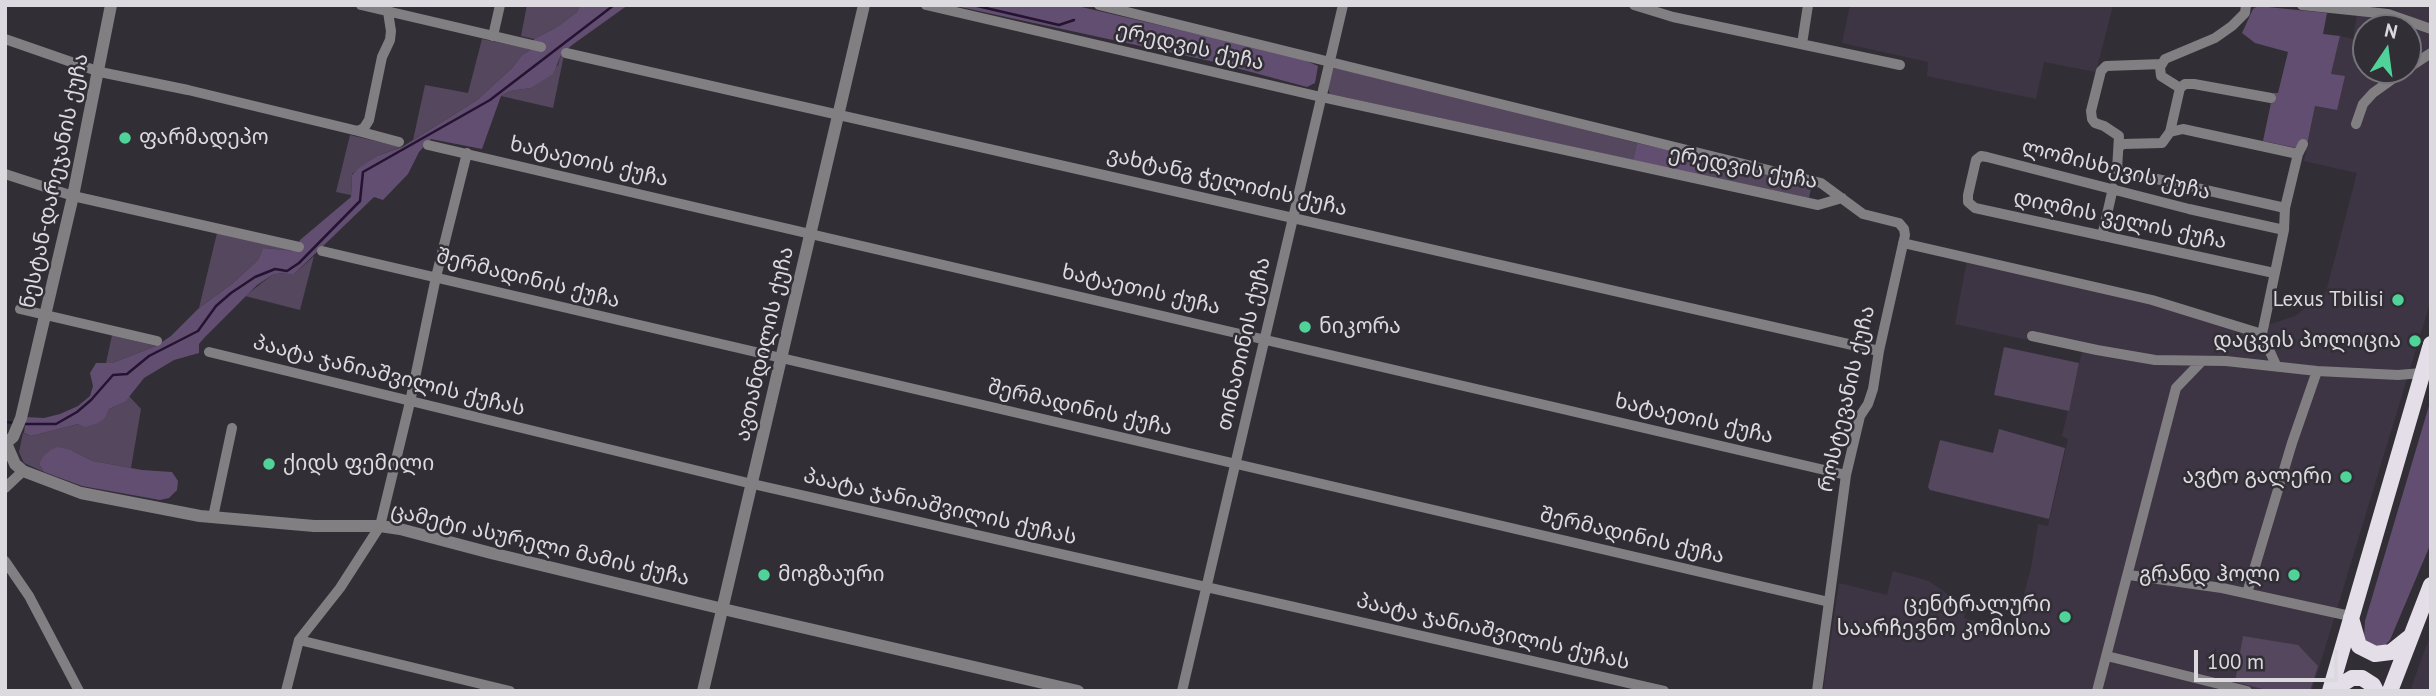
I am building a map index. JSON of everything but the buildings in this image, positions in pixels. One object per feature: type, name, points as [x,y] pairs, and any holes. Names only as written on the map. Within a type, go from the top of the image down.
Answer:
[{"type":"highway","points":[[2330,691],[2431,344]]},
{"type":"highway","points":[[2390,691],[2430,589]]},
{"type":"highway","points":[[2350,616],[2359,646],[2375,654],[2391,652],[2411,636]]},
{"type":"highway","points":[[2330,691],[2352,678],[2362,678],[2373,685],[2376,691]]},
{"type":"street","name":"ნესტან-დარეჯანის ქუჩა","points":[[6,443],[19,424],[73,196],[100,72],[111,5]]},
{"type":"street","points":[[361,5],[541,47]]},
{"type":"street","points":[[493,36],[500,5]]},
{"type":"street","name":"ავთანდილის ქუჩა","points":[[703,691],[864,5]]},
{"type":"street","name":"ერედვის ქუჩა","points":[[926,5],[1321,97],[1818,205],[1843,198]]},
{"type":"street","name":"ერედვის ქუჩა","points":[[1099,5],[1821,183],[1843,198]]},
{"type":"street","name":"თინათინის ქუჩა","points":[[1182,691],[1343,5]]},
{"type":"street","points":[[1634,5],[1673,17],[1900,65]]},
{"type":"street","points":[[1802,44],[1808,5]]},
{"type":"street","points":[[2180,88],[2161,76],[2160,67],[2165,59],[2215,38],[2245,13],[2246,5]]},
{"type":"street","points":[[2302,5],[2389,10],[2431,29]]},
{"type":"street","points":[[358,131],[364,128],[369,120],[382,57],[390,40],[388,12]]},
{"type":"street","points":[[5,39],[100,72],[188,90],[399,142]]},
{"type":"street","name":"ვახტანგ ჭელიძის ქუჩა","points":[[566,53],[1879,351]]},
{"type":"street","points":[[2102,236],[2108,186],[2117,170],[2119,136],[2092,119],[2091,111],[2101,71],[2106,66],[2162,64]]},
{"type":"street","points":[[2119,147],[2123,144],[2162,143],[2170,132],[2180,88],[2185,84],[2194,83],[2271,98]]},
{"type":"street","points":[[2356,124],[2363,104],[2385,84]]},
{"type":"street","points":[[2170,132],[2183,129],[2301,149],[2286,208],[2284,230],[2262,334],[2276,365]]},
{"type":"street","name":"ხატაეთის ქუჩა","points":[[428,145],[1846,475]]},
{"type":"street","points":[[286,691],[299,640],[340,588],[380,526],[467,153]]},
{"type":"street","name":"ლომისხევის ქუჩა","points":[[1968,195],[1976,160],[1981,156],[2108,186],[2189,209],[2284,230]]},
{"type":"street","points":[[2117,170],[2286,208]]},
{"type":"street","points":[[5,174],[73,196],[299,247]]},
{"type":"street","name":"დიღმის ველის ქუჩა","points":[[1968,195],[1968,202],[1975,208],[2274,273]]},
{"type":"street","points":[[1843,198],[1863,214],[1899,223],[1904,229],[1903,243],[2152,300],[2262,334]]},
{"type":"street","name":"როსტევანის ქუჩა","points":[[1817,691],[1846,475],[1860,416],[1873,389],[1903,243]]},
{"type":"street","name":"შერმადინის ქუჩა","points":[[322,251],[1829,602]]},
{"type":"street","points":[[20,309],[158,341]]},
{"type":"street","points":[[2032,336],[2155,360],[2276,365],[2317,371],[2398,375],[2422,373]]},
{"type":"street","name":"პაატა ჯანიაშვილის ქუჩას","points":[[209,352],[753,485],[1664,691]]},
{"type":"street","points":[[2097,691],[2176,388],[2202,361]]},
{"type":"street","points":[[2247,593],[2292,443],[2317,371]]},
{"type":"street","points":[[214,517],[232,428]]},
{"type":"street","points":[[5,488],[23,471],[15,464],[6,443]]},
{"type":"street","name":"ცამეტი ასურელი მამის ქუჩა","points":[[23,471],[81,493],[214,517],[314,526],[380,526],[422,534],[723,609],[1078,691]]},
{"type":"street","points":[[5,561],[29,596],[79,691]]},
{"type":"street","points":[[2129,575],[2247,593],[2350,616]]},
{"type":"street","points":[[299,640],[510,691]]},
{"type":"street","points":[[2107,656],[2247,691]]},
{"type":"shaded area","points":[[527,5],[580,5],[577,12],[557,27],[534,39],[521,36]]},
{"type":"shaded area","points":[[580,5],[628,5],[561,55],[553,74],[531,88],[510,91],[501,96],[482,149],[431,139],[419,152],[408,174],[383,200],[374,197],[293,275],[272,275],[257,285],[199,344],[199,353],[174,360],[144,378],[125,402],[109,409],[106,417],[98,423],[85,427],[78,424],[31,436],[24,433],[26,417],[44,418],[60,414],[78,406],[90,396],[93,386],[90,373],[96,363],[112,363],[156,346],[171,336],[199,308],[258,260],[263,248],[296,251],[300,240],[351,197],[352,175],[359,168],[377,156],[402,147],[477,100],[512,68],[522,55],[532,49],[534,39],[557,27],[577,12]]},
{"type":"shaded area","points":[[951,5],[1073,5],[1300,58],[1318,66],[1315,83],[1307,87],[1210,61]]},
{"type":"shaded area","points":[[1850,5],[2113,5],[2096,72],[2044,62],[2036,99],[1927,76],[1928,62],[1842,43]]},
{"type":"shaded area","points":[[2391,5],[2431,5],[2431,300],[2312,691],[1823,691],[1839,583],[1887,595],[1893,571],[1929,581],[1967,608],[1964,618],[2014,630],[2031,568],[2038,524],[2048,526],[2068,439],[2062,436],[2082,352],[1955,324],[1967,260],[2153,303],[2268,336],[2268,325],[2295,316],[2326,292],[2357,173],[2304,161],[2315,106],[2337,110],[2331,74],[2340,36],[2352,39],[2352,84],[2422,84],[2422,14],[2390,14]]},
{"type":"shaded area","points":[[2258,6],[2327,13],[2323,34],[2340,36],[2331,74],[2345,76],[2337,110],[2315,106],[2306,150],[2263,141],[2273,93],[2278,93],[2288,52],[2255,43],[2242,33],[2253,9]]},
{"type":"shaded area","points":[[482,39],[532,49],[522,55],[512,68],[477,100],[413,140],[425,85],[468,93]]},
{"type":"shaded area","points":[[561,55],[564,55],[553,108],[501,96],[510,91],[531,88],[558,65]]},
{"type":"shaded area","points":[[1332,69],[1637,143],[1633,160],[1330,94],[1328,89]]},
{"type":"shaded area","points":[[350,135],[401,147],[377,156],[352,174],[351,195],[336,192]]},
{"type":"shaded area","points":[[1637,143],[1704,158],[1701,175],[1633,160]]},
{"type":"shaded area","points":[[1704,158],[1812,185],[1809,198],[1701,175]]},
{"type":"shaded area","points":[[217,233],[296,251],[263,248],[258,260],[199,308]]},
{"type":"shaded area","points":[[314,256],[300,310],[245,296],[272,275],[293,275]]},
{"type":"shaded area","points":[[112,335],[156,346],[106,363]]},
{"type":"shaded area","points":[[2004,347],[2079,363],[2069,411],[1994,395]]},
{"type":"shaded area","points":[[129,396],[141,409],[131,468],[93,461],[71,450],[50,450],[39,464],[44,472],[24,463],[19,452],[23,433],[31,436],[106,417],[109,409],[125,402]]},
{"type":"shaded area","points":[[2431,399],[2431,543],[2390,640],[2384,646],[2370,646],[2364,639],[2365,621]]},
{"type":"shaded area","points":[[1999,429],[2065,448],[2049,519],[1930,490],[1928,487],[1940,440],[1993,453]]},
{"type":"shaded area","points":[[58,447],[93,461],[142,470],[172,472],[178,481],[177,490],[169,498],[160,500],[82,486],[44,472],[39,464],[50,450]]},
{"type":"shaded area","points":[[2243,636],[2298,645],[2318,666],[2310,691],[2271,691],[2235,682]]},
{"type":"shaded area","points":[[2431,636],[2431,691],[2410,691],[2425,649]]},
{"type":"waterway","points":[[22,424],[56,424],[77,412],[113,375],[127,374],[149,356],[198,331],[216,306],[231,293],[255,277],[275,269],[287,271],[299,263],[360,201],[363,172],[490,100],[614,5]]},
{"type":"waterway","points":[[973,5],[1059,25],[1074,20]]},
{"type":"waterway","points":[[5,422],[16,423]]},
{"type":"place","name":"ფარმადეპო","points":[[125,138]]},
{"type":"place","name":"Lexus Tbilisi","points":[[2398,300]]},
{"type":"place","name":"ნიკორა","points":[[1305,327]]},
{"type":"place","name":"დაცვის პოლიცია","points":[[2415,341]]},
{"type":"place","name":"ქიდს ფემილი","points":[[269,464]]},
{"type":"place","name":"ავტო გალერი","points":[[2346,477]]},
{"type":"place","name":"მოგზაური","points":[[764,575]]},
{"type":"place","name":"გრანდ ჰოლი","points":[[2294,575]]},
{"type":"place","name":"ცენტრალური საარჩევნო კომისია","points":[[2065,617]]}]
